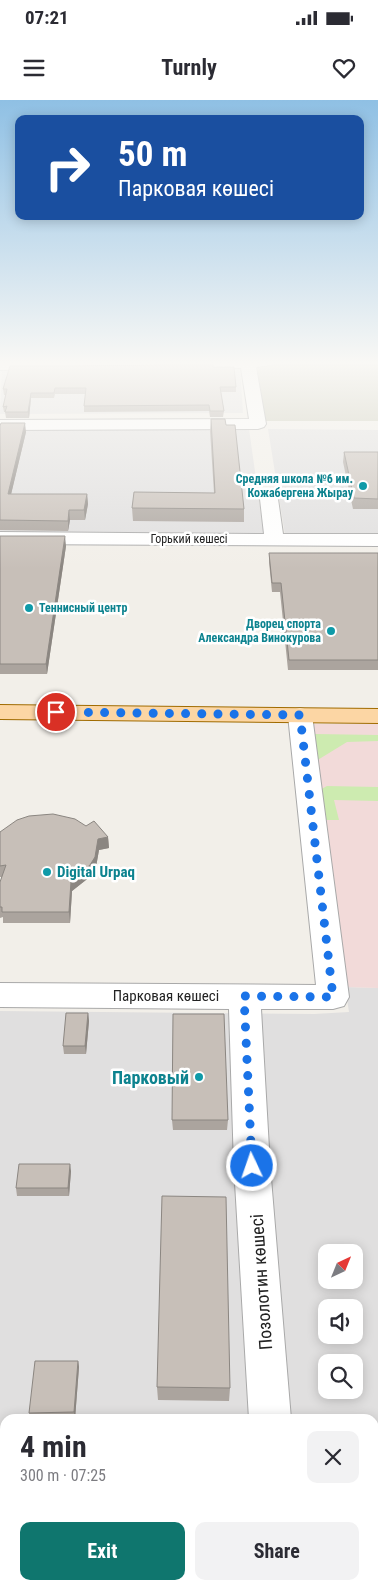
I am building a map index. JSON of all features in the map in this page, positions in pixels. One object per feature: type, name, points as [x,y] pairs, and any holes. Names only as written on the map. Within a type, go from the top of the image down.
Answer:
[{"type":"main road","points":[[0,712],[378,716]]},
{"type":"street","points":[[269,499],[274,540]]},
{"type":"street","name":"Горький көшесі","points":[[0,538],[378,540]]},
{"type":"street","name":"Парковая көшесі","points":[[0,995],[333,997],[300,715]]},
{"type":"street","name":"Позолотин көшесі","points":[[244,996],[252,1166],[270,1414]]},
{"type":"shaded area","points":[[0,430],[249,430],[264,535],[0,532]]},
{"type":"shaded area","points":[[268,430],[378,430],[378,535],[285,535]]},
{"type":"shaded area","points":[[308,724],[378,724],[378,988],[345,987]]},
{"type":"shaded area","points":[[345,987],[378,988],[378,1414],[0,1414],[0,1011],[314,1014],[349,1012]]},
{"type":"green space","points":[[315,734],[378,735],[378,741],[347,742],[316,761]]},
{"type":"green space","points":[[327,786],[378,787],[378,801],[334,800],[339,820],[320,820],[316,792]]},
{"type":"building","points":[[0,430],[23,430],[8,494],[87,494],[84,510],[69,510],[68,521],[0,520]]},
{"type":"building","points":[[212,430],[236,430],[244,509],[132,508],[134,492],[215,493]]},
{"type":"building","name":"Средняя школа №6 им. Кожабергена Жырау","points":[[344,452],[378,452],[378,499],[354,498]]},
{"type":"building","name":"Теннисный центр","points":[[0,536],[65,536],[46,664],[0,664]]},
{"type":"building","name":"Дворец спорта Александра Винокурова","points":[[269,553],[378,553],[378,660],[289,660],[281,583],[272,583]]},
{"type":"building","name":"Digital Urpaq","points":[[53,814],[75,819],[86,826],[94,821],[108,837],[98,839],[95,857],[90,865],[71,881],[69,912],[2,912],[2,907],[0,907],[0,882],[6,865],[0,866],[0,832],[17,820],[29,816]]},
{"type":"building","points":[[66,1013],[88,1013],[85,1046],[63,1046]]},
{"type":"building","name":"Парковый","points":[[173,1014],[224,1014],[228,1120],[172,1120]]},
{"type":"building","points":[[19,1164],[70,1164],[68,1188],[16,1188]]},
{"type":"building","points":[[162,1196],[226,1197],[230,1388],[157,1387]]},
{"type":"building","points":[[35,1361],[78,1361],[74,1412],[29,1413]]},
{"type":"place","name":"Средняя школа №6 им. Кожабергена Жырау","points":[[363,486]]},
{"type":"place","name":"Теннисный центр","points":[[29,608]]},
{"type":"place","name":"Дворец спорта Александра Винокурова","points":[[331,631]]},
{"type":"place","name":"Digital Urpaq","points":[[47,872]]},
{"type":"place","name":"Парковый","points":[[199,1077]]},
{"type":"route","points":[[56,712],[300,715],[333,997],[244,996],[252,1166]]}]
